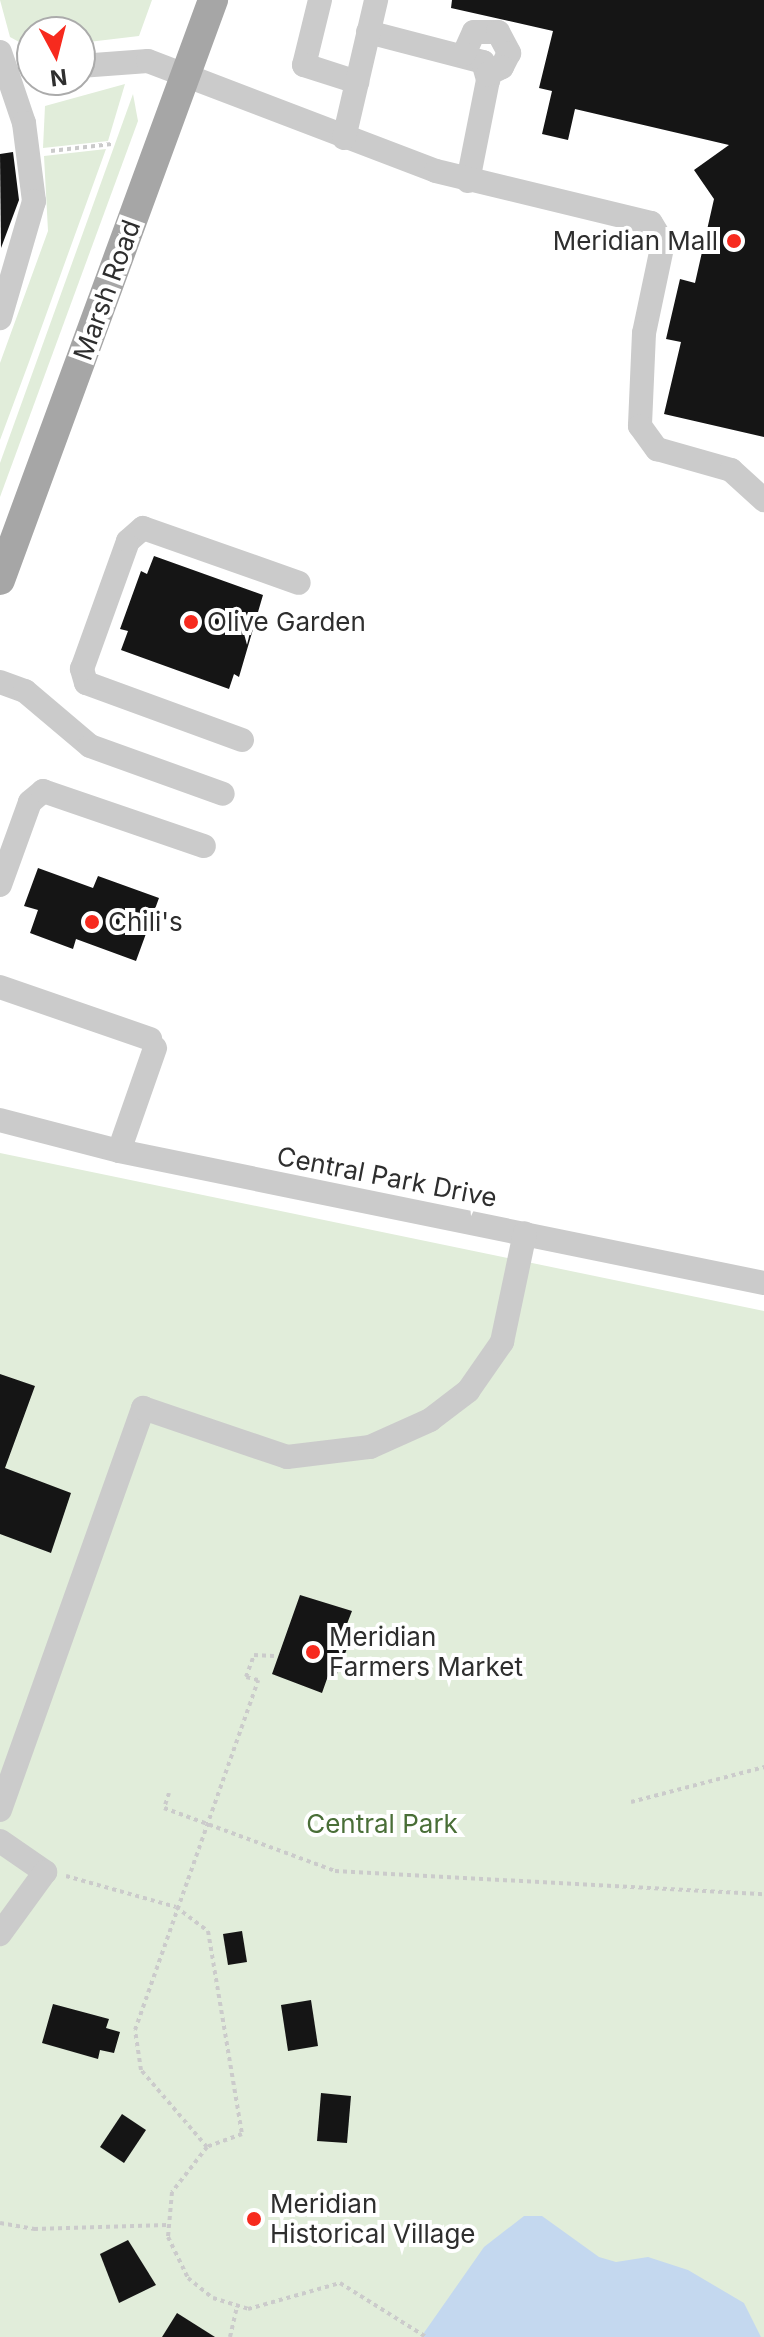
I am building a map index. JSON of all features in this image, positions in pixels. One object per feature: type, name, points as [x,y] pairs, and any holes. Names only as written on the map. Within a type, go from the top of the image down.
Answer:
[{"type":"main road","name":"Marsh Road","points":[[0,580],[213,0]]},
{"type":"street","points":[[320,0],[304,65],[357,82]]},
{"type":"street","points":[[344,138],[376,0]]},
{"type":"street","points":[[368,32],[464,54],[483,62],[488,74],[468,181]]},
{"type":"street","points":[[464,54],[474,32],[498,32],[509,53],[502,67],[488,74]]},
{"type":"street","points":[[0,52],[15,86],[28,149],[34,213],[0,318]]},
{"type":"street","points":[[96,64],[138,59],[344,138],[468,181],[656,227],[663,243],[644,333],[640,426],[657,449],[731,470],[764,500]]},
{"type":"street","points":[[242,740],[86,683],[84,663],[128,541],[143,528],[299,583]]},
{"type":"street","points":[[0,682],[25,691],[90,746],[223,794]]},
{"type":"street","points":[[0,885],[33,796],[43,791],[204,846]]},
{"type":"street","points":[[0,987],[152,1044],[119,1151]]},
{"type":"street","name":"Central Park Drive","points":[[0,1120],[119,1151],[764,1283]]},
{"type":"street","points":[[0,1810],[143,1408],[287,1457],[370,1447],[418,1426],[468,1391],[502,1342],[525,1233]]},
{"type":"street","points":[[0,1841],[45,1872],[0,1934]]},
{"type":"path","points":[[28,149],[112,144]]},
{"type":"path","points":[[207,2147],[136,2058],[135,2030],[203,1828],[258,1680],[246,1677],[254,1655],[274,1656]]},
{"type":"path","points":[[631,1802],[764,1767]]},
{"type":"path","points":[[169,1793],[164,1808],[335,1871],[764,1894]]},
{"type":"path","points":[[45,1872],[106,1882],[176,1907],[208,1931],[242,2134],[207,2147],[177,2180],[167,2225],[188,2278],[237,2307],[272,2307],[340,2283],[426,2337]]},
{"type":"path","points":[[0,2223],[34,2229],[167,2225]]},
{"type":"path","points":[[230,2337],[237,2307]]},
{"type":"green space","points":[[0,0],[152,0],[139,36],[96,41],[96,16],[16,16],[16,40],[10,37]]},
{"type":"green space","points":[[125,84],[108,141],[43,148],[45,106],[81,96],[96,96],[96,92]]},
{"type":"green space","points":[[133,94],[138,121],[0,497],[0,463]]},
{"type":"green space","points":[[106,149],[0,440],[0,363],[48,231],[44,156]]},
{"type":"green space","name":"Central Park","points":[[0,1153],[764,1311],[764,2337],[0,2337]]},
{"type":"water","points":[[524,2216],[542,2216],[599,2257],[616,2262],[648,2257],[688,2270],[744,2303],[761,2337],[421,2337],[484,2247]]},
{"type":"building","name":"Meridian Mall","points":[[452,0],[764,0],[764,437],[664,414],[681,342],[666,339],[680,279],[695,283],[714,199],[694,170],[729,145],[575,109],[568,140],[542,134],[552,91],[539,88],[553,31],[451,8]]},
{"type":"building","points":[[13,152],[19,200],[1,248],[0,154]]},
{"type":"building","name":"Olive Garden","points":[[154,556],[263,595],[239,677],[234,674],[229,689],[121,650],[128,631],[120,629],[141,571],[147,574]]},
{"type":"building","name":"Chili's","points":[[38,868],[93,888],[98,876],[159,898],[136,961],[76,939],[73,949],[30,933],[38,910],[24,906]]},
{"type":"building","points":[[0,1374],[35,1386],[5,1468],[71,1493],[51,1553],[0,1534]]},
{"type":"building","name":"Meridian Farmers Market","points":[[300,1595],[352,1611],[345,1629],[354,1630],[335,1680],[328,1676],[322,1693],[272,1674]]},
{"type":"building","points":[[242,1931],[247,1962],[228,1965],[223,1934]]},
{"type":"building","points":[[311,2000],[318,2046],[288,2051],[281,2005]]},
{"type":"building","points":[[53,2004],[109,2019],[106,2028],[120,2032],[114,2053],[100,2050],[98,2059],[42,2043]]},
{"type":"building","points":[[321,2093],[351,2096],[347,2143],[317,2141]]},
{"type":"building","points":[[122,2114],[146,2130],[124,2163],[100,2147]]},
{"type":"building","points":[[128,2240],[156,2285],[119,2303],[100,2254]]},
{"type":"building","points":[[177,2313],[215,2337],[162,2337]]},
{"type":"place","name":"Meridian Mall","points":[[734,241]]},
{"type":"place","name":"Olive Garden","points":[[191,622]]},
{"type":"place","name":"Chili's","points":[[92,922]]},
{"type":"place","name":"Meridian Farmers Market","points":[[313,1652]]},
{"type":"place","name":"Meridian Historical Village","points":[[254,2219]]}]
